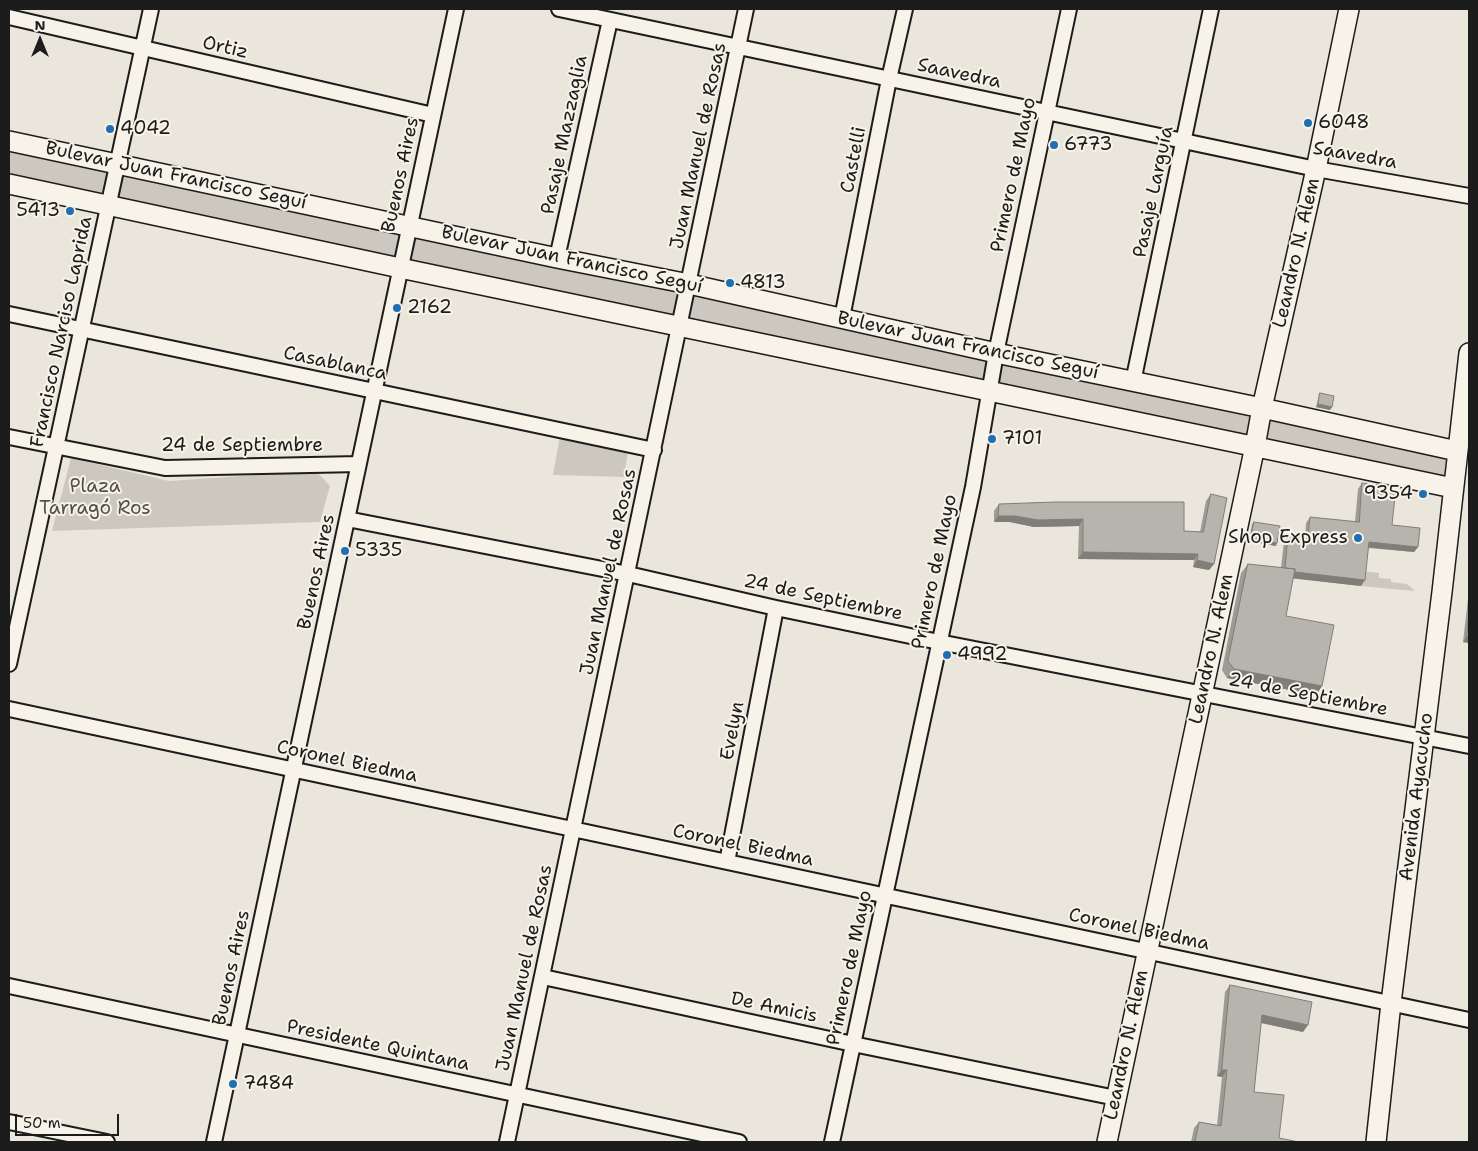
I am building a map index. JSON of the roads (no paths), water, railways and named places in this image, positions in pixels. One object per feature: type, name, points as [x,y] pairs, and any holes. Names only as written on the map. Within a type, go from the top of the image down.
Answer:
[{"type":"main road","name":"Leandro N. Alem","points":[[1107,1142],[1262,408],[1316,169],[1349,9]]},
{"type":"main road","name":"Bulevar Juan Francisco Seguí","points":[[9,141],[557,258],[689,284],[1133,382],[1262,408],[1462,439]]},
{"type":"main road","name":"Bulevar Juan Francisco Seguí","points":[[9,184],[400,268],[1453,488]]},
{"type":"main road","name":"Avenida Ayacucho","points":[[1376,1142],[1453,488],[1462,439],[1469,353]]},
{"type":"street","name":"Francisco Narciso Laprida","points":[[9,664],[151,9]]},
{"type":"street","name":"Buenos Aires","points":[[214,1142],[456,9]]},
{"type":"street","name":"Saavedra","points":[[559,9],[1316,169],[1469,196]]},
{"type":"street","name":"Juan Manuel de Rosas","points":[[508,1142],[746,9]]},
{"type":"street","name":"Castelli","points":[[842,318],[889,79],[905,9]]},
{"type":"street","name":"Primero de Mayo","points":[[832,1142],[972,487],[996,352],[1069,9]]},
{"type":"street","name":"Pasaje Larguía","points":[[1133,382],[1211,9]]},
{"type":"street","name":"Ortiz","points":[[9,17],[433,115]]},
{"type":"street","name":"Pasaje Mazzaglia","points":[[557,258],[610,20]]},
{"type":"street","name":"Casablanca","points":[[9,314],[654,450]]},
{"type":"street","name":"24 de Septiembre","points":[[9,437],[165,468],[359,464]]},
{"type":"street","name":"24 de Septiembre","points":[[347,518],[628,574],[776,608],[939,642],[1469,746]]},
{"type":"street","name":"Evelyn","points":[[728,862],[776,608]]},
{"type":"street","name":"Coronel Biedma","points":[[9,709],[1469,1020]]},
{"type":"street","name":"De Amicis","points":[[542,977],[1116,1098]]},
{"type":"street","name":"Presidente Quintana","points":[[9,986],[739,1142]]},
{"type":"street","points":[[9,1122],[107,1142]]},
{"type":"place","name":"6048","points":[[1308,123]]},
{"type":"place","name":"4042","points":[[110,129]]},
{"type":"place","name":"6773","points":[[1054,145]]},
{"type":"place","name":"5413","points":[[70,211]]},
{"type":"place","name":"4813","points":[[730,283]]},
{"type":"place","name":"2162","points":[[397,308]]},
{"type":"place","name":"7101","points":[[992,439]]},
{"type":"place","name":"9354","points":[[1423,494]]},
{"type":"place","name":"Shop Express","points":[[1358,538]]},
{"type":"place","name":"5335","points":[[345,551]]},
{"type":"place","name":"4992","points":[[947,655]]},
{"type":"place","name":"7484","points":[[233,1084]]},
{"type":"park label","name":"Plaza Tarragó Ros","points":[[95,498]]}]
